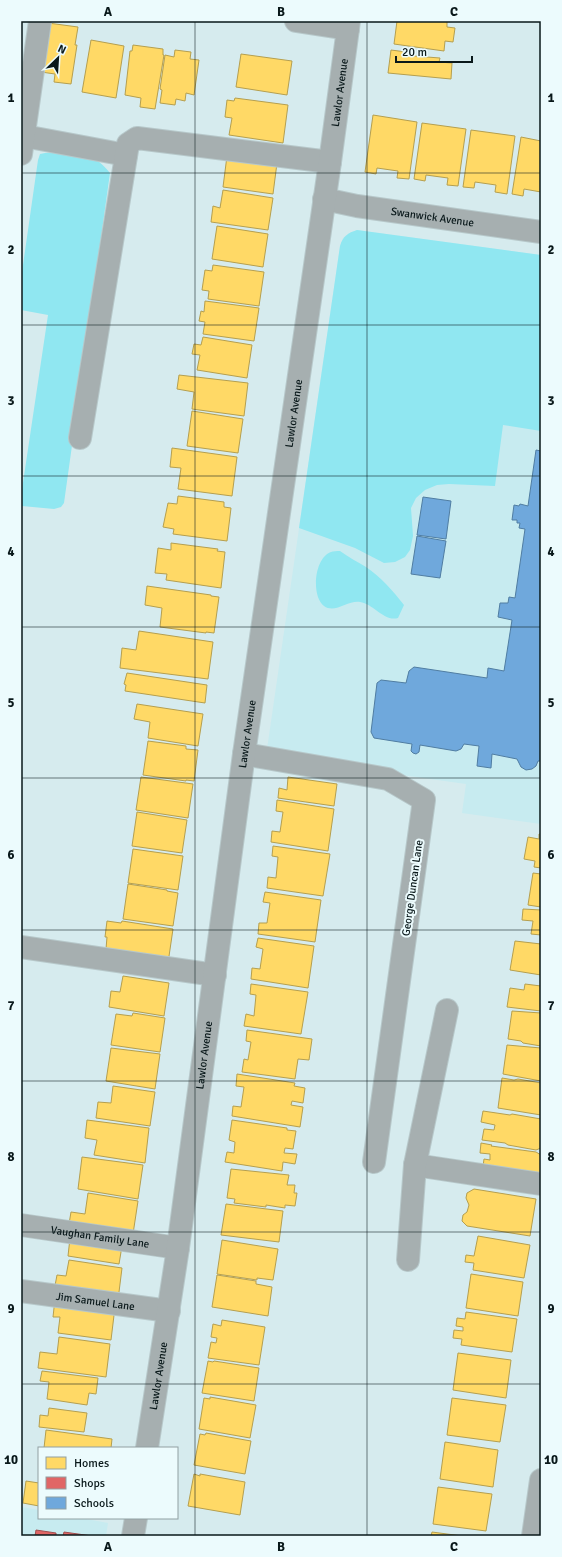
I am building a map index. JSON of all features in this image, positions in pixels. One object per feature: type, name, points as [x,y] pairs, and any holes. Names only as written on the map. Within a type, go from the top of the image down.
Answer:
[{"type":"street","points":[[40,21],[22,145],[126,154]]},
{"type":"street","points":[[296,21],[348,25]]},
{"type":"street","name":"Lawlor Avenue","points":[[147,1447],[178,1248],[244,754],[330,162],[348,25]]},
{"type":"street","points":[[80,438],[128,144],[137,138],[330,162]]},
{"type":"street","name":"Swanwick Avenue","points":[[324,199],[357,206],[541,232]]},
{"type":"street","name":"George Duncan Lane","points":[[244,754],[388,779],[424,800],[374,1162]]},
{"type":"street","points":[[21,947],[215,975]]},
{"type":"street","points":[[408,1260],[415,1165],[447,1010]]},
{"type":"street","points":[[415,1165],[541,1184]]},
{"type":"street","name":"Vaughan Family Lane","points":[[21,1225],[178,1248]]},
{"type":"street","name":"Jim Samuel Lane","points":[[21,1291],[169,1311]]},
{"type":"street","points":[[533,1536],[541,1480]]},
{"type":"street","points":[[133,1536],[136,1519]]},
{"type":"shaded area","points":[[73,153],[88,156],[103,165],[110,173],[64,503],[61,507],[54,509],[22,506],[21,504],[48,315],[21,310],[21,279],[38,160],[40,154]]},
{"type":"shaded area","points":[[357,230],[541,255],[541,824],[462,813],[466,784],[266,756],[340,246],[343,238],[349,233]]},
{"type":"shaded area","points":[[357,230],[541,255],[541,431],[503,425],[495,486],[449,484],[437,485],[425,490],[416,498],[411,508],[413,536],[410,550],[405,557],[395,562],[384,563],[355,548],[299,528],[340,246],[346,235]]},
{"type":"shaded area","points":[[340,551],[366,567],[382,580],[396,595],[404,605],[398,618],[393,619],[388,617],[365,603],[360,602],[351,603],[337,608],[328,608],[324,606],[317,594],[316,578],[318,569],[325,556],[332,552]]},
{"type":"shaded area","points":[[21,1507],[38,1510],[38,1519],[86,1519],[108,1523],[106,1536],[21,1536]]},
{"type":"building: Homes","points":[[397,21],[447,21],[447,27],[455,28],[453,42],[445,41],[444,51],[394,44]]},
{"type":"building: Homes","points":[[48,23],[78,27],[75,45],[77,45],[71,84],[54,82],[55,74],[41,72]]},
{"type":"building: Homes","points":[[91,40],[124,46],[116,98],[82,92]]},
{"type":"building: Homes","points":[[133,45],[163,49],[164,55],[155,109],[140,107],[141,98],[125,95],[130,51],[132,51]]},
{"type":"building: Homes","points":[[175,50],[191,52],[190,59],[199,60],[194,95],[186,93],[185,101],[176,99],[175,105],[160,103],[162,90],[160,89],[165,55],[174,57]]},
{"type":"building: Homes","points":[[391,50],[414,53],[414,56],[440,58],[439,62],[452,63],[451,79],[388,73]]},
{"type":"building: Homes","points":[[241,54],[292,61],[287,95],[236,87]]},
{"type":"building: Homes","points":[[235,98],[288,105],[283,143],[229,135],[232,118],[225,117],[227,100],[234,101]]},
{"type":"building: Homes","points":[[373,115],[417,122],[409,179],[397,178],[398,171],[377,168],[376,174],[365,172]]},
{"type":"building: Homes","points":[[422,123],[466,129],[458,186],[447,185],[448,178],[426,175],[425,181],[414,179]]},
{"type":"building: Homes","points":[[471,130],[515,136],[507,194],[495,192],[496,185],[475,182],[474,188],[463,187]]},
{"type":"building: Homes","points":[[521,137],[541,141],[541,192],[524,189],[523,196],[512,194]]},
{"type":"building: Homes","points":[[227,156],[277,163],[273,194],[223,187]]},
{"type":"building: Homes","points":[[223,190],[273,198],[268,230],[211,222],[213,206],[220,208]]},
{"type":"building: Homes","points":[[217,226],[268,234],[263,267],[212,259]]},
{"type":"building: Homes","points":[[213,265],[264,272],[259,306],[208,299],[209,291],[202,290],[205,270],[212,271]]},
{"type":"building: Homes","points":[[205,301],[259,308],[254,341],[203,334],[205,322],[199,321],[201,311],[204,312]]},
{"type":"building: Homes","points":[[203,337],[252,345],[247,378],[197,370],[200,355],[192,354],[194,344],[201,345]]},
{"type":"building: Homes","points":[[179,375],[248,383],[244,416],[192,409],[194,392],[177,389]]},
{"type":"building: Homes","points":[[192,411],[243,419],[238,453],[187,446]]},
{"type":"building: Homes","points":[[172,448],[237,457],[232,496],[178,489],[181,468],[170,467]]},
{"type":"building: Homes","points":[[178,496],[224,502],[224,507],[231,508],[227,541],[173,534],[174,529],[163,527],[168,503],[177,504]]},
{"type":"building: Homes","points":[[171,543],[218,549],[217,551],[225,552],[221,588],[166,580],[167,574],[155,573],[158,548],[171,550]]},
{"type":"building: Homes","points":[[147,586],[219,597],[214,633],[160,627],[162,608],[145,605]]},
{"type":"building: Homes","points":[[139,631],[213,642],[208,679],[120,668],[122,648],[136,650]]},
{"type":"building: Homes","points":[[127,673],[207,685],[205,703],[125,691],[126,685],[124,684]]},
{"type":"building: Homes","points":[[137,704],[203,714],[198,746],[148,738],[150,722],[134,719]]},
{"type":"building: Homes","points":[[148,741],[186,746],[186,749],[198,750],[194,781],[143,775]]},
{"type":"building: Homes","points":[[141,777],[193,784],[188,818],[136,810]]},
{"type":"building: Homes","points":[[288,777],[337,784],[334,806],[278,798],[279,788],[287,790]]},
{"type":"building: Homes","points":[[277,800],[334,809],[328,851],[271,842],[272,831],[280,832],[283,812],[276,811]]},
{"type":"building: Homes","points":[[137,812],[187,820],[182,853],[132,846]]},
{"type":"building: Homes","points":[[539,834],[541,834],[541,868],[534,867],[535,861],[524,859],[528,837],[539,839]]},
{"type":"building: Homes","points":[[273,846],[330,854],[323,896],[267,888],[268,877],[276,878],[278,857],[272,856]]},
{"type":"building: Homes","points":[[133,849],[183,856],[178,890],[128,883]]},
{"type":"building: Homes","points":[[533,873],[541,874],[541,907],[528,905]]},
{"type":"building: Homes","points":[[128,884],[178,893],[173,926],[123,919]]},
{"type":"building: Homes","points":[[265,892],[321,900],[315,942],[258,934],[259,923],[267,923],[270,903],[263,902]]},
{"type":"building: Homes","points":[[523,909],[541,910],[541,935],[531,934],[533,921],[522,920]]},
{"type":"building: Homes","points":[[107,921],[121,923],[122,921],[173,929],[168,963],[106,949],[107,937],[105,937]]},
{"type":"building: Homes","points":[[258,938],[314,946],[308,988],[251,979],[252,968],[260,969],[263,949],[256,947]]},
{"type":"building: Homes","points":[[515,941],[541,944],[541,975],[510,970]]},
{"type":"building: Homes","points":[[123,976],[169,983],[164,1016],[109,1007],[111,991],[120,992]]},
{"type":"building: Homes","points":[[251,984],[308,992],[301,1034],[244,1026],[246,1014],[254,1016],[256,995],[250,994]]},
{"type":"building: Homes","points":[[525,984],[541,986],[541,1011],[507,1007],[510,988],[524,990]]},
{"type":"building: Homes","points":[[512,1011],[541,1013],[541,1046],[508,1039]]},
{"type":"building: Homes","points":[[133,1013],[165,1018],[160,1052],[111,1045],[116,1014],[132,1016]]},
{"type":"building: Homes","points":[[247,1030],[312,1039],[309,1060],[298,1059],[295,1079],[242,1072],[244,1059],[248,1060],[251,1042],[246,1041]]},
{"type":"building: Homes","points":[[507,1045],[541,1048],[541,1081],[503,1074]]},
{"type":"building: Homes","points":[[111,1048],[160,1054],[155,1089],[106,1081]]},
{"type":"building: Homes","points":[[237,1074],[295,1083],[294,1086],[305,1088],[303,1103],[292,1101],[291,1105],[303,1107],[300,1127],[232,1116],[233,1106],[241,1107],[244,1087],[236,1086]]},
{"type":"building: Homes","points":[[502,1078],[541,1083],[541,1115],[498,1108]]},
{"type":"building: Homes","points":[[113,1086],[155,1092],[150,1126],[96,1118],[98,1102],[111,1103]]},
{"type":"building: Homes","points":[[483,1111],[541,1119],[541,1148],[536,1150],[508,1145],[505,1143],[482,1140],[484,1129],[494,1130],[495,1125],[481,1122]]},
{"type":"building: Homes","points":[[87,1120],[149,1128],[145,1163],[94,1155],[97,1140],[85,1138]]},
{"type":"building: Homes","points":[[232,1120],[287,1128],[287,1130],[296,1131],[293,1149],[285,1148],[284,1153],[297,1154],[295,1164],[283,1162],[282,1171],[225,1162],[227,1152],[234,1153],[235,1142],[229,1140]]},
{"type":"building: Homes","points":[[481,1143],[492,1145],[491,1146],[536,1152],[541,1155],[541,1184],[482,1174],[484,1159],[490,1160],[490,1154],[480,1153]]},
{"type":"building: Homes","points":[[82,1157],[143,1165],[138,1199],[78,1189]]},
{"type":"building: Homes","points":[[231,1169],[289,1175],[287,1185],[295,1185],[294,1193],[297,1193],[295,1206],[285,1205],[285,1208],[234,1203],[235,1199],[227,1198]]},
{"type":"building: Homes","points":[[474,1189],[536,1199],[530,1236],[467,1226],[462,1221],[463,1215],[467,1212],[469,1205],[466,1198],[467,1193]]},
{"type":"building: Homes","points":[[88,1193],[138,1201],[133,1234],[69,1224],[71,1212],[85,1214]]},
{"type":"building: Homes","points":[[226,1204],[283,1211],[279,1242],[221,1235]]},
{"type":"building: Homes","points":[[478,1236],[530,1245],[524,1278],[473,1270],[474,1263],[465,1262],[466,1255],[474,1256]]},
{"type":"building: Homes","points":[[70,1238],[122,1246],[119,1264],[68,1256]]},
{"type":"building: Homes","points":[[222,1240],[278,1249],[273,1280],[257,1278],[257,1280],[217,1274]]},
{"type":"building: Homes","points":[[69,1260],[122,1268],[118,1300],[54,1291],[57,1275],[66,1276]]},
{"type":"building: Homes","points":[[471,1274],[523,1282],[518,1316],[466,1308]]},
{"type":"building: Homes","points":[[217,1275],[256,1281],[256,1284],[272,1287],[268,1316],[212,1307]]},
{"type":"building: Homes","points":[[55,1299],[115,1307],[111,1340],[58,1333],[60,1317],[53,1317]]},
{"type":"building: Homes","points":[[466,1312],[517,1319],[512,1352],[461,1345],[462,1339],[453,1338],[454,1330],[463,1331],[463,1327],[456,1326],[457,1318],[465,1319]]},
{"type":"building: Homes","points":[[222,1320],[265,1327],[259,1365],[208,1358],[211,1342],[216,1343],[217,1338],[211,1337],[213,1324],[221,1326]]},
{"type":"building: Homes","points":[[59,1337],[110,1344],[106,1377],[38,1368],[40,1352],[57,1354]]},
{"type":"building: Homes","points":[[458,1353],[511,1360],[506,1398],[453,1390]]},
{"type":"building: Homes","points":[[208,1361],[259,1368],[254,1401],[202,1393]]},
{"type":"building: Homes","points":[[42,1371],[98,1378],[96,1394],[89,1393],[87,1405],[47,1399],[49,1382],[40,1381]]},
{"type":"building: Homes","points":[[210,1397],[256,1405],[250,1438],[199,1429],[204,1398],[210,1399]]},
{"type":"building: Homes","points":[[452,1398],[506,1405],[500,1442],[447,1435]]},
{"type":"building: Homes","points":[[49,1408],[87,1413],[84,1432],[39,1427],[40,1415],[48,1416]]},
{"type":"building: Homes","points":[[46,1430],[112,1439],[111,1447],[44,1447]]},
{"type":"building: Homes","points":[[206,1433],[251,1441],[245,1474],[194,1465],[200,1434],[205,1435]]},
{"type":"building: Homes","points":[[445,1442],[498,1450],[493,1487],[440,1479]]},
{"type":"building: Homes","points":[[194,1474],[245,1482],[240,1515],[188,1506]]},
{"type":"building: Homes","points":[[26,1481],[38,1483],[38,1506],[23,1503]]},
{"type":"building: Homes","points":[[438,1487],[492,1494],[486,1531],[433,1524]]},
{"type":"building: Homes","points":[[432,1532],[462,1536],[431,1536]]},
{"type":"building: Shops","points":[[36,1530],[56,1533],[56,1536],[35,1536]]},
{"type":"building: Shops","points":[[64,1532],[92,1536],[63,1536]]},
{"type":"building: Schools","points":[[536,450],[541,451],[541,761],[538,761],[536,766],[532,769],[526,770],[521,767],[517,759],[492,754],[491,768],[477,766],[479,746],[464,744],[461,749],[456,751],[420,745],[419,752],[416,754],[411,751],[412,744],[374,738],[371,732],[377,683],[381,680],[406,683],[409,671],[414,667],[487,678],[488,668],[504,671],[512,620],[498,617],[500,603],[508,603],[509,597],[515,598],[525,529],[519,528],[520,523],[517,523],[517,520],[512,520],[514,505],[519,506],[520,504],[528,506]]},
{"type":"building: Schools","points":[[423,497],[451,501],[446,539],[417,535]]},
{"type":"building: Schools","points":[[417,536],[446,541],[440,578],[411,574]]}]
